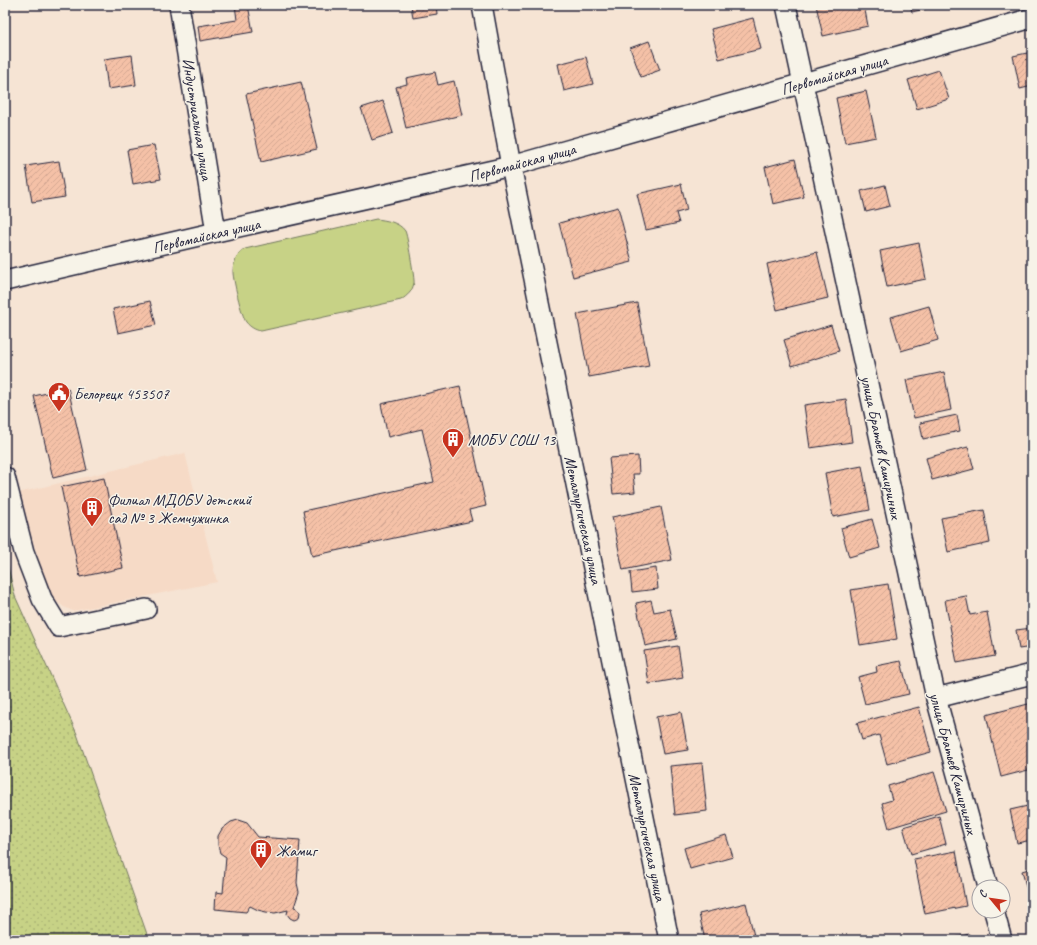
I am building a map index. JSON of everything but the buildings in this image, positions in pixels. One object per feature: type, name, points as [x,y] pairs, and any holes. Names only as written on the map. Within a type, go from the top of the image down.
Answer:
[{"type":"street","name":"Индустриальная улица","points":[[179,5],[216,232]]},
{"type":"street","name":"Металлургическая улица","points":[[482,5],[511,166],[670,940]]},
{"type":"street","name":"улица Братьев Кашириных","points":[[786,5],[936,698],[986,879]]},
{"type":"street","name":"Первомайская улица","points":[[5,281],[511,166],[1032,18]]},
{"type":"street","points":[[5,477],[24,552],[42,599],[59,627],[146,609]]},
{"type":"street","points":[[936,698],[1032,674]]},
{"type":"street","points":[[996,919],[1002,940]]},
{"type":"shaded area","points":[[185,453],[217,582],[73,611],[54,600],[47,587],[18,493]]},
{"type":"green space","points":[[376,219],[399,225],[405,231],[414,283],[409,293],[401,300],[261,331],[253,328],[246,322],[234,280],[233,270],[236,258],[245,249]]},
{"type":"green space","points":[[5,555],[15,596],[77,734],[149,940],[5,940]]},
{"type":"place","name":"Белорецк 453507","points":[[59,412]]},
{"type":"place","name":"МОБУ СОШ 13","points":[[453,458]]},
{"type":"place","name":"Филиал МДОБУ детский сад № 3 Жемчужинка","points":[[92,528]]},
{"type":"place","name":"Жамиг","points":[[261,870]]}]
